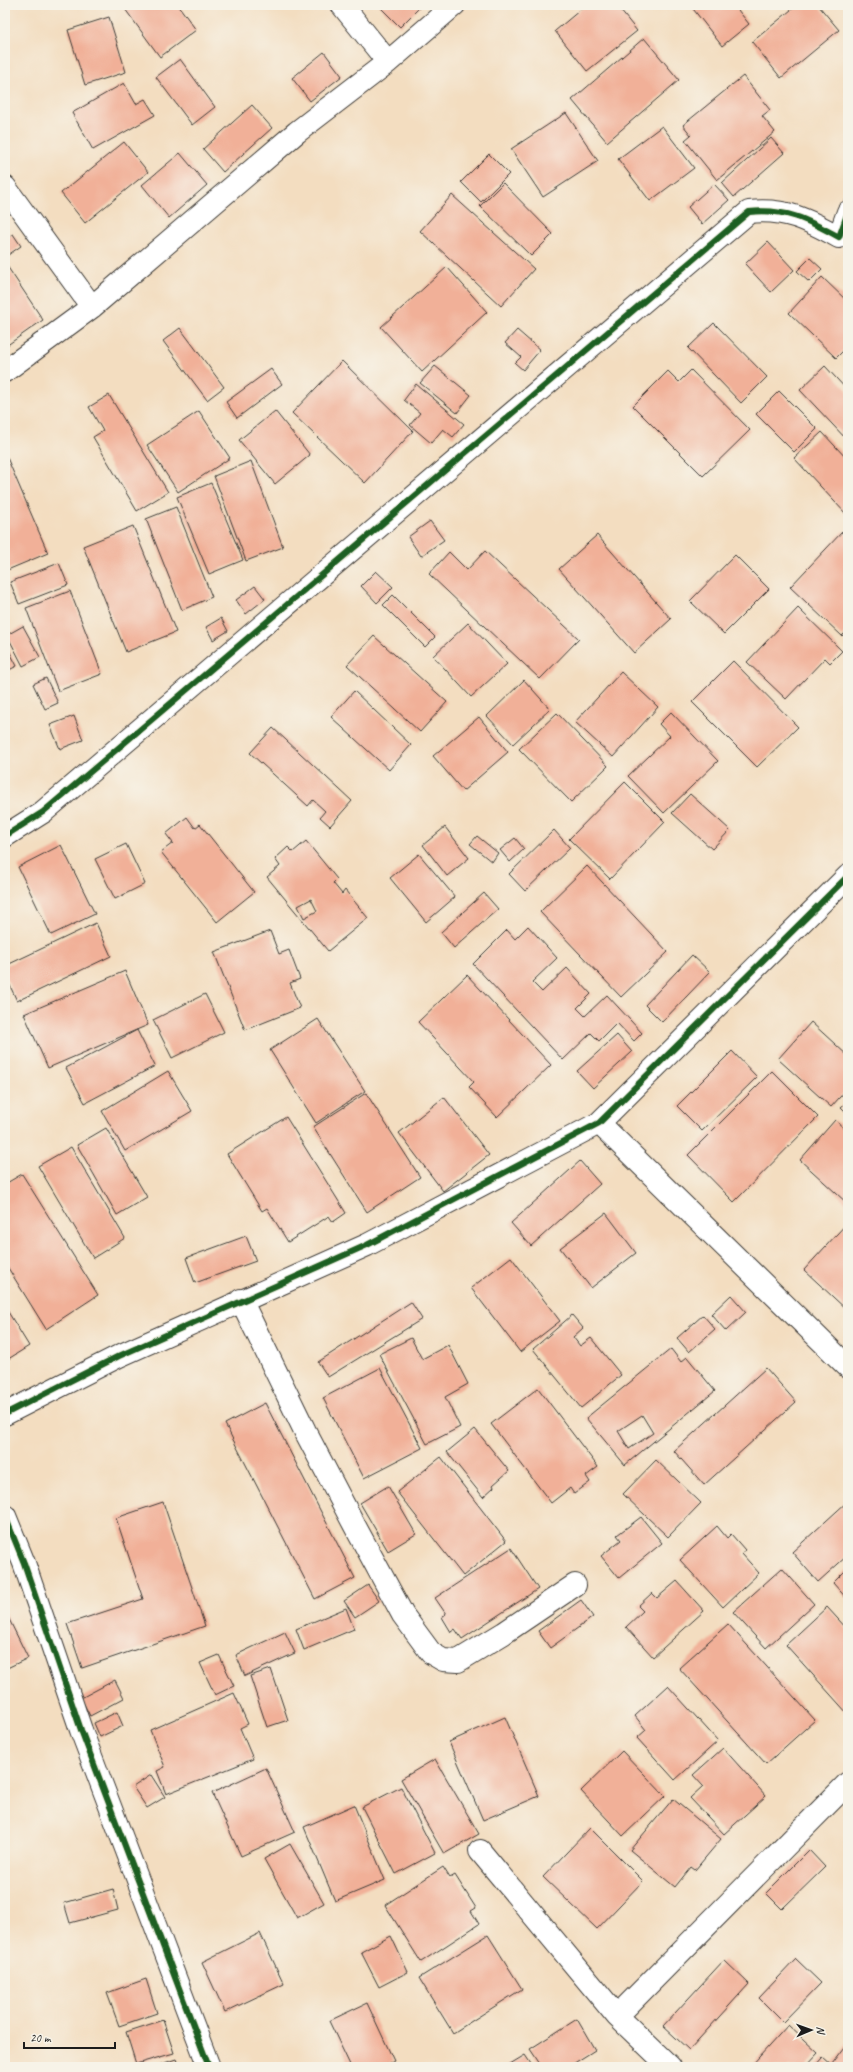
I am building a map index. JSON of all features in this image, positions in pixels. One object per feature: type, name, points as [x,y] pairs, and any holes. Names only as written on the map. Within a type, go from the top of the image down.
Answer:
[{"type":"street","points":[[342,5],[388,62]]},
{"type":"street","points":[[5,371],[92,307],[297,132],[388,62],[454,5]]},
{"type":"street","points":[[5,187],[92,307]]},
{"type":"street","points":[[5,836],[43,812],[749,212],[768,210],[804,218],[844,242],[848,212]]},
{"type":"street","points":[[5,1414],[119,1356],[367,1244],[599,1123],[848,876]]},
{"type":"street","points":[[599,1123],[848,1367]]},
{"type":"street","points":[[241,1300],[305,1431],[364,1543],[403,1615],[431,1653],[443,1660],[458,1661],[504,1633],[575,1585]]},
{"type":"street","points":[[5,1516],[24,1563],[84,1737],[209,2067]]},
{"type":"street","points":[[617,2016],[848,1783]]},
{"type":"street","points":[[480,1851],[617,2016],[670,2067]]},
{"type":"building","points":[[131,5],[178,5],[196,30],[160,57],[125,9]]},
{"type":"building","points":[[378,5],[422,5],[400,27]]},
{"type":"building","points":[[586,5],[616,5],[637,31],[587,71],[555,31]]},
{"type":"building","points":[[690,5],[734,5],[749,24],[722,46]]},
{"type":"building","points":[[797,5],[818,5],[839,30],[781,78],[752,42]]},
{"type":"building","points":[[109,17],[126,72],[85,85],[68,30]]},
{"type":"building","points":[[644,38],[679,80],[607,142],[572,100]]},
{"type":"building","points":[[324,52],[342,76],[310,101],[292,78]]},
{"type":"building","points":[[180,59],[215,107],[192,125],[156,77]]},
{"type":"building","points":[[743,76],[770,110],[762,116],[775,132],[717,180],[685,140],[691,135],[683,125]]},
{"type":"building","points":[[124,83],[136,104],[145,99],[155,115],[93,150],[72,113]]},
{"type":"building","points":[[252,105],[272,128],[223,172],[203,149]]},
{"type":"building","points":[[566,113],[598,161],[543,197],[511,149]]},
{"type":"building","points":[[662,126],[694,168],[650,201],[618,159]]},
{"type":"building","points":[[771,138],[784,153],[734,197],[722,183]]},
{"type":"building","points":[[124,142],[148,172],[85,223],[61,193]]},
{"type":"building","points":[[180,153],[207,185],[169,218],[142,185]]},
{"type":"building","points":[[489,154],[509,174],[481,202],[461,182]]},
{"type":"building","points":[[503,183],[553,234],[531,256],[480,206]]},
{"type":"building","points":[[714,184],[729,200],[702,224],[688,207]]},
{"type":"building","points":[[452,195],[534,269],[501,306],[420,231]]},
{"type":"building","points":[[13,234],[21,246],[8,255],[5,251],[5,239]]},
{"type":"building","points":[[768,242],[794,270],[771,292],[745,264]]},
{"type":"building","points":[[810,258],[822,269],[809,282],[797,271]]},
{"type":"building","points":[[7,266],[43,320],[6,346],[5,268]]},
{"type":"building","points":[[447,267],[487,312],[422,372],[381,327]]},
{"type":"building","points":[[822,277],[848,302],[848,346],[836,358],[789,313]]},
{"type":"building","points":[[714,323],[767,377],[741,403],[688,348]]},
{"type":"building","points":[[180,328],[224,387],[207,400],[163,341]]},
{"type":"building","points":[[517,330],[540,350],[523,370],[515,363],[521,357],[505,343]]},
{"type":"building","points":[[342,361],[413,431],[365,483],[292,413]]},
{"type":"building","points":[[435,366],[471,395],[457,413],[420,383]]},
{"type":"building","points":[[825,366],[848,391],[848,441],[800,390]]},
{"type":"building","points":[[271,369],[282,384],[237,418],[226,402]]},
{"type":"building","points":[[691,370],[750,430],[703,476],[633,406],[668,371],[679,382]]},
{"type":"building","points":[[416,384],[464,424],[453,437],[443,429],[431,443],[410,425],[420,413],[404,400]]},
{"type":"building","points":[[779,391],[817,429],[794,452],[756,414]]},
{"type":"building","points":[[109,395],[168,492],[137,511],[93,437],[103,431],[89,407]]},
{"type":"building","points":[[199,411],[230,458],[178,492],[147,445]]},
{"type":"building","points":[[275,411],[310,455],[275,484],[239,440]]},
{"type":"building","points":[[822,432],[848,460],[847,515],[794,458]]},
{"type":"building","points":[[5,453],[48,553],[5,571]]},
{"type":"building","points":[[251,461],[283,547],[246,561],[214,476]]},
{"type":"building","points":[[211,483],[243,560],[209,574],[177,497]]},
{"type":"building","points":[[176,507],[212,597],[182,610],[146,519]]},
{"type":"building","points":[[430,521],[444,540],[421,556],[408,537]]},
{"type":"building","points":[[133,526],[176,632],[126,652],[83,546]]},
{"type":"building","points":[[843,531],[848,536],[848,630],[842,636],[790,587]]},
{"type":"building","points":[[597,535],[671,619],[634,653],[559,569]]},
{"type":"building","points":[[485,551],[579,639],[540,679],[429,574],[449,552],[467,570]]},
{"type":"building","points":[[735,555],[769,589],[724,634],[690,601]]},
{"type":"building","points":[[59,563],[68,585],[19,604],[10,582]]},
{"type":"building","points":[[376,571],[393,587],[377,603],[361,586]]},
{"type":"building","points":[[255,586],[265,599],[246,614],[236,600]]},
{"type":"building","points":[[70,591],[102,674],[58,691],[26,608]]},
{"type":"building","points":[[393,595],[435,637],[425,647],[383,605]]},
{"type":"building","points":[[798,608],[842,651],[830,663],[825,658],[786,699],[747,662]]},
{"type":"building","points":[[221,618],[228,631],[213,640],[206,627]]},
{"type":"building","points":[[468,623],[507,664],[471,697],[433,656]]},
{"type":"building","points":[[23,626],[40,657],[23,666],[7,635]]},
{"type":"building","points":[[374,636],[447,702],[420,732],[347,665]]},
{"type":"building","points":[[5,643],[17,666],[5,672]]},
{"type":"building","points":[[733,661],[798,727],[757,767],[692,702]]},
{"type":"building","points":[[621,672],[658,707],[613,757],[575,722]]},
{"type":"building","points":[[46,678],[58,703],[45,709],[33,684]]},
{"type":"building","points":[[524,680],[550,709],[513,744],[487,716]]},
{"type":"building","points":[[354,691],[411,745],[389,770],[331,717]]},
{"type":"building","points":[[671,712],[718,761],[664,813],[628,776],[670,736],[659,724]]},
{"type":"building","points":[[557,713],[608,766],[571,802],[519,749]]},
{"type":"building","points":[[74,716],[83,740],[60,749],[50,725]]},
{"type":"building","points":[[479,717],[508,752],[463,791],[433,756]]},
{"type":"building","points":[[273,728],[352,801],[330,826],[320,817],[325,811],[313,800],[308,806],[250,753]]},
{"type":"building","points":[[625,782],[665,822],[610,879],[569,839]]},
{"type":"building","points":[[690,794],[730,830],[712,849],[672,813]]},
{"type":"building","points":[[187,817],[195,828],[200,824],[254,892],[217,922],[161,852],[173,843],[166,834]]},
{"type":"building","points":[[445,827],[469,858],[447,876],[423,845]]},
{"type":"building","points":[[554,830],[570,848],[525,891],[509,874]]},
{"type":"building","points":[[477,836],[498,853],[492,862],[470,844]]},
{"type":"building","points":[[515,838],[524,849],[510,862],[500,850]]},
{"type":"building","points":[[306,841],[337,879],[333,883],[342,894],[345,890],[368,918],[328,951],[267,877],[280,866],[275,859],[288,847],[293,852]],"holes":[[[311,899],[317,911],[304,918],[298,906]]]},
{"type":"building","points":[[126,844],[145,884],[115,899],[95,859]]},
{"type":"building","points":[[61,845],[95,914],[51,935],[18,867]]},
{"type":"building","points":[[419,854],[455,897],[426,922],[390,878]]},
{"type":"building","points":[[587,866],[668,952],[621,997],[540,912]]},
{"type":"building","points":[[484,893],[498,909],[454,948],[441,932]]},
{"type":"building","points":[[96,923],[111,956],[17,1001],[5,975],[5,966]]},
{"type":"building","points":[[528,926],[557,958],[532,982],[542,992],[567,968],[591,994],[577,1008],[585,1016],[607,995],[642,1033],[634,1041],[617,1023],[599,1041],[591,1033],[563,1060],[473,964],[507,930],[515,939]]},
{"type":"building","points":[[270,931],[279,954],[289,950],[300,979],[290,983],[300,1008],[245,1030],[214,952]]},
{"type":"building","points":[[692,955],[710,972],[662,1022],[645,1005]]},
{"type":"building","points":[[125,971],[148,1025],[48,1068],[24,1014]]},
{"type":"building","points":[[467,975],[551,1065],[497,1117],[469,1087],[474,1082],[418,1022]]},
{"type":"building","points":[[205,994],[224,1032],[172,1058],[153,1020]]},
{"type":"building","points":[[318,1019],[365,1091],[316,1123],[270,1050]]},
{"type":"building","points":[[811,1022],[848,1056],[848,1088],[831,1107],[778,1059]]},
{"type":"building","points":[[137,1030],[155,1066],[85,1103],[66,1068]]},
{"type":"building","points":[[617,1035],[632,1052],[593,1088],[577,1071]]},
{"type":"building","points":[[732,1051],[757,1077],[702,1131],[677,1106]]},
{"type":"building","points":[[168,1071],[192,1111],[125,1151],[102,1111]]},
{"type":"building","points":[[772,1071],[818,1117],[734,1202],[688,1155]]},
{"type":"building","points":[[366,1093],[420,1177],[367,1212],[313,1127]]},
{"type":"building","points":[[444,1097],[489,1155],[443,1191],[399,1133]]},
{"type":"building","points":[[848,1101],[848,1114],[841,1107]]},
{"type":"building","points":[[286,1117],[346,1213],[333,1222],[329,1216],[288,1242],[267,1208],[262,1211],[227,1154]]},
{"type":"building","points":[[835,1120],[848,1132],[848,1204],[800,1160]]},
{"type":"building","points":[[106,1128],[147,1197],[117,1215],[77,1145]]},
{"type":"building","points":[[71,1147],[125,1238],[93,1258],[38,1166]]},
{"type":"building","points":[[580,1161],[600,1184],[531,1246],[511,1223]]},
{"type":"building","points":[[22,1174],[98,1295],[46,1329],[5,1263],[5,1184]]},
{"type":"building","points":[[606,1213],[636,1253],[591,1288],[560,1248]]},
{"type":"building","points":[[848,1222],[848,1311],[804,1270]]},
{"type":"building","points":[[246,1236],[256,1261],[195,1283],[186,1258]]},
{"type":"building","points":[[511,1257],[560,1321],[520,1352],[471,1288]]},
{"type":"building","points":[[731,1295],[746,1312],[726,1331],[711,1314]]},
{"type":"building","points":[[411,1302],[422,1319],[328,1377],[318,1362]]},
{"type":"building","points":[[5,1307],[29,1346],[5,1361]]},
{"type":"building","points":[[572,1315],[583,1328],[573,1337],[580,1346],[591,1338],[621,1375],[581,1408],[533,1349]]},
{"type":"building","points":[[703,1315],[715,1329],[689,1352],[677,1338]]},
{"type":"building","points":[[411,1338],[422,1359],[448,1345],[468,1384],[445,1397],[460,1427],[427,1444],[379,1354]]},
{"type":"building","points":[[671,1349],[681,1362],[687,1357],[715,1391],[625,1465],[586,1418]],"holes":[[[642,1415],[653,1433],[629,1449],[618,1431]]]},
{"type":"building","points":[[380,1368],[422,1448],[364,1478],[323,1398]]},
{"type":"building","points":[[766,1368],[796,1402],[704,1485],[674,1451]]},
{"type":"building","points":[[538,1388],[598,1467],[586,1476],[590,1482],[574,1494],[570,1488],[551,1503],[491,1424]]},
{"type":"building","points":[[265,1403],[355,1578],[315,1599],[225,1424]]},
{"type":"building","points":[[475,1429],[509,1471],[493,1485],[494,1487],[483,1497],[447,1452]]},
{"type":"building","points":[[441,1457],[506,1541],[463,1576],[397,1492]]},
{"type":"building","points":[[656,1460],[701,1503],[668,1537],[623,1494]]},
{"type":"building","points":[[388,1486],[416,1534],[388,1551],[360,1503]]},
{"type":"building","points":[[848,1501],[848,1555],[818,1582],[792,1552]]},
{"type":"building","points":[[163,1502],[205,1626],[82,1668],[67,1624],[143,1599],[116,1518]]},
{"type":"building","points":[[641,1517],[662,1543],[619,1578],[601,1556],[621,1540],[617,1535]]},
{"type":"building","points":[[717,1526],[727,1538],[731,1534],[745,1550],[742,1554],[759,1573],[723,1607],[680,1560]]},
{"type":"building","points":[[511,1548],[538,1589],[462,1639],[455,1629],[451,1632],[442,1617],[446,1614],[435,1598]]},
{"type":"building","points":[[782,1568],[814,1604],[766,1648],[733,1612]]},
{"type":"building","points":[[848,1568],[848,1600],[833,1583]]},
{"type":"building","points":[[677,1581],[704,1611],[653,1657],[626,1627],[643,1611],[638,1606],[652,1593],[657,1598]]},
{"type":"building","points":[[368,1585],[379,1601],[355,1617],[344,1601]]},
{"type":"building","points":[[581,1600],[593,1617],[550,1648],[538,1631]]},
{"type":"building","points":[[827,1607],[848,1630],[848,1714],[786,1645]]},
{"type":"building","points":[[346,1608],[354,1629],[304,1650],[296,1629]]},
{"type":"building","points":[[6,1613],[28,1658],[5,1669],[5,1614]]},
{"type":"building","points":[[728,1624],[815,1720],[766,1764],[679,1668]]},
{"type":"building","points":[[285,1632],[295,1653],[245,1676],[236,1655]]},
{"type":"building","points":[[219,1655],[234,1686],[215,1695],[200,1663]]},
{"type":"building","points":[[271,1669],[288,1720],[267,1727],[250,1676]]},
{"type":"building","points":[[115,1680],[124,1698],[90,1716],[81,1698]]},
{"type":"building","points":[[668,1686],[718,1741],[675,1780],[637,1738],[646,1730],[635,1716]]},
{"type":"building","points":[[234,1693],[248,1724],[240,1728],[253,1759],[166,1794],[157,1771],[165,1767],[150,1730]]},
{"type":"building","points":[[117,1712],[123,1726],[100,1737],[94,1723]]},
{"type":"building","points":[[505,1717],[539,1796],[483,1820],[449,1742]]},
{"type":"building","points":[[723,1748],[766,1796],[724,1834],[690,1798],[703,1786],[693,1775]]},
{"type":"building","points":[[622,1751],[665,1796],[623,1836],[581,1791]]},
{"type":"building","points":[[435,1759],[479,1834],[444,1854],[401,1779]]},
{"type":"building","points":[[266,1768],[295,1832],[241,1856],[212,1793]]},
{"type":"building","points":[[151,1775],[165,1797],[147,1808],[133,1787]]},
{"type":"building","points":[[401,1787],[435,1853],[396,1874],[362,1807]]},
{"type":"building","points":[[673,1799],[721,1839],[695,1870],[691,1867],[675,1887],[630,1850]]},
{"type":"building","points":[[354,1805],[385,1880],[335,1901],[304,1827]]},
{"type":"building","points":[[590,1828],[643,1881],[597,1929],[543,1877]]},
{"type":"building","points":[[290,1844],[324,1903],[297,1918],[264,1859]]},
{"type":"building","points":[[809,1850],[825,1867],[782,1909],[766,1893]]},
{"type":"building","points":[[443,1867],[450,1878],[455,1875],[476,1908],[471,1911],[479,1924],[421,1962],[385,1905]]},
{"type":"building","points":[[113,1889],[118,1910],[70,1923],[64,1903]]},
{"type":"building","points":[[260,1933],[284,1984],[225,2012],[202,1962]]},
{"type":"building","points":[[488,1935],[522,1989],[453,2033],[419,1978]]},
{"type":"building","points":[[391,1936],[408,1972],[379,1987],[361,1952]]},
{"type":"building","points":[[796,1959],[821,1983],[783,2022],[759,1998]]},
{"type":"building","points":[[724,1960],[749,1984],[689,2050],[663,2026]]},
{"type":"building","points":[[146,1979],[157,2013],[119,2026],[107,1993]]},
{"type":"building","points":[[367,2003],[394,2061],[382,2067],[351,2067],[329,2021]]},
{"type":"building","points":[[577,2019],[595,2050],[568,2067],[542,2067],[530,2049]]},
{"type":"building","points":[[163,2020],[174,2053],[136,2064],[126,2032]]},
{"type":"building","points":[[788,2025],[818,2053],[805,2067],[750,2067]]},
{"type":"building","points":[[848,2043],[848,2067],[836,2067],[832,2064]]},
{"type":"building","points":[[525,2055],[533,2067],[505,2067]]},
{"type":"building","points":[[823,2058],[833,2067],[815,2067]]},
{"type":"building","points":[[176,2059],[179,2067],[153,2067]]},
{"type":"cycle path","points":[[5,836],[43,812],[749,212],[762,211],[786,214],[817,225],[839,237],[848,212]]},
{"type":"cycle path","points":[[5,1414],[119,1356],[367,1245],[599,1123],[848,876]]},
{"type":"cycle path","points":[[5,1516],[24,1563],[81,1730],[209,2067]]}]
